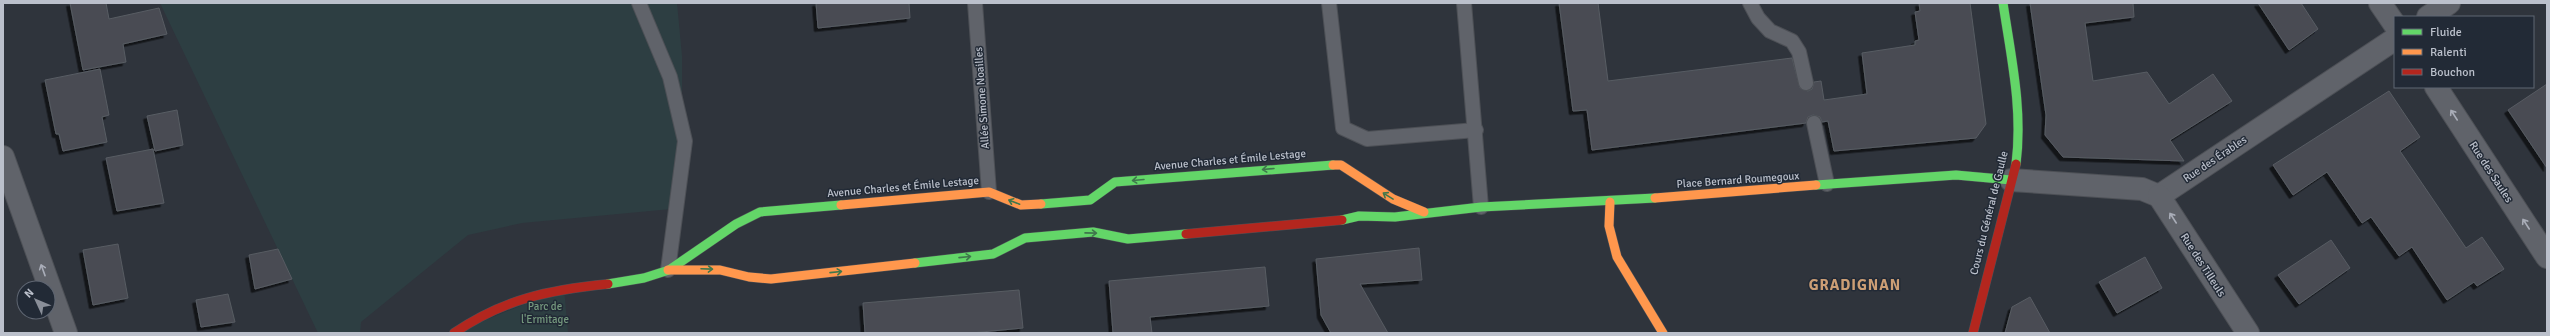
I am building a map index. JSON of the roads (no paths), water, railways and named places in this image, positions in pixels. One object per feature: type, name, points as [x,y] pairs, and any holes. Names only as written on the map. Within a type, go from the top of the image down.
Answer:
[{"type":"street","name":"Cours du Général de Gaulle","points":[[1973,333],[2011,180],[2018,140],[2019,120],[2003,3]]},
{"type":"street","points":[[2380,3],[2394,24]]},
{"type":"street","points":[[2430,16],[2449,3]]},
{"type":"street","name":"Rue des Érables","points":[[2159,196],[2394,40]]},
{"type":"street","name":"Rue des Saules","points":[[2437,88],[2547,257]]},
{"type":"street","points":[[3,156],[66,333]]},
{"type":"street","name":"Avenue Charles et Émile Lestage","points":[[668,270],[742,219],[760,212],[988,192],[1021,205],[1090,200],[1115,182],[1322,164],[1340,165],[1393,199],[1424,212]]},
{"type":"street","name":"Place Bernard Roumegoux","points":[[1610,202],[1956,175],[2011,180]]},
{"type":"street","points":[[2011,180],[2142,189],[2159,196]]},
{"type":"street","points":[[1364,194],[1365,181]]},
{"type":"street","name":"Rue des Tilleuls","points":[[2159,196],[2248,333]]},
{"type":"street","name":"Avenue Charles et Émile Lestage","points":[[454,333],[474,319],[528,294],[621,282],[668,270],[701,269],[732,272],[749,277],[771,279],[993,254],[1025,238],[1093,232],[1128,239],[1330,222],[1358,216],[1395,217],[1424,212],[1481,207],[1561,202],[1610,202]]},
{"type":"street","points":[[1610,202],[1609,226],[1617,257],[1663,333]]},
{"type":"street","points":[[1358,216],[1362,206]]},
{"type":"street","points":[[723,232],[725,247]]},
{"type":"street","points":[[728,260],[732,272]]},
{"type":"lane","points":[[639,3],[670,77],[685,140],[668,270]]},
{"type":"lane","name":"Allée Simone Noailles","points":[[975,3],[988,192]]},
{"type":"lane","points":[[1329,3],[1342,128],[1367,138],[1476,130]]},
{"type":"lane","points":[[1464,3],[1476,130],[1481,207]]},
{"type":"lane","points":[[1750,3],[1758,18],[1770,31],[1792,42],[1799,52],[1806,83]]},
{"type":"lane","points":[[1814,123],[1828,184]]},
{"type":"district","name":"GRADIGNAN","points":[[1855,285]]},
{"type":"park label","name":"Parc de l'Ermitage","points":[[545,312]]}]
